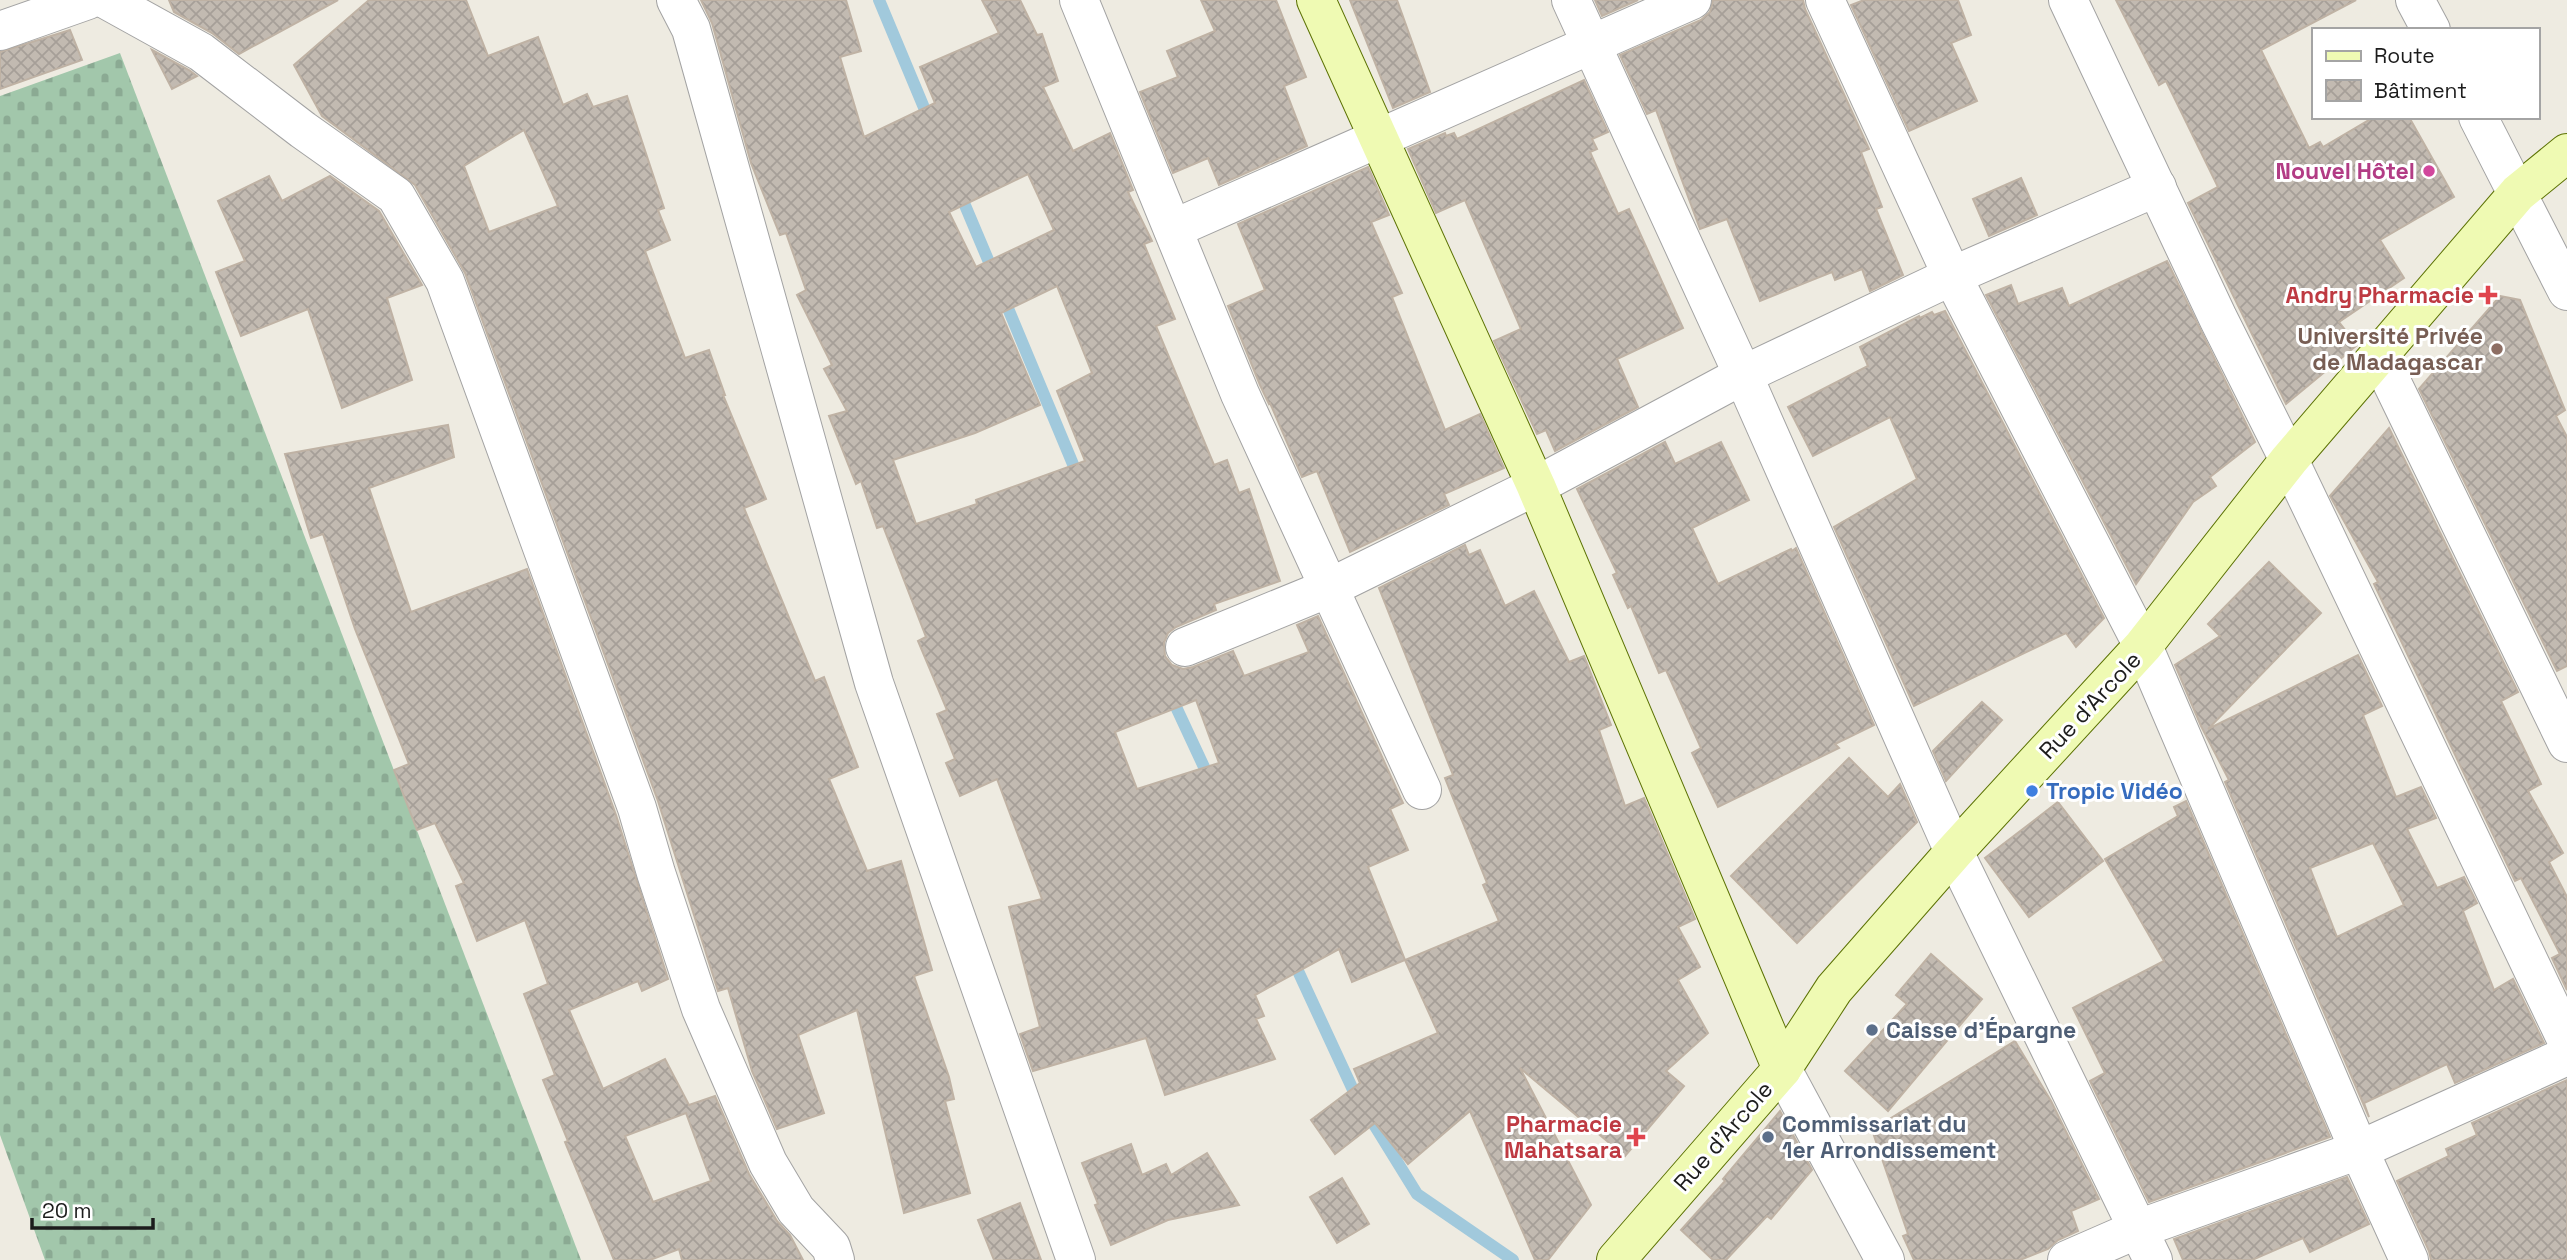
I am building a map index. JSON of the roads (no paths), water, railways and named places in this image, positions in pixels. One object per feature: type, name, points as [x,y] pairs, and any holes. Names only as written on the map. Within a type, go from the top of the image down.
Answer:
[{"type":"street","points":[[0,32],[88,0]]},
{"type":"street","points":[[107,0],[201,52],[303,130],[396,195],[445,281],[637,808],[701,1009],[768,1163],[796,1210],[831,1247],[835,1260]]},
{"type":"street","points":[[676,0],[691,29],[874,683],[1076,1260]]},
{"type":"street","points":[[1079,0],[1240,394],[1422,790]]},
{"type":"street","points":[[1316,0],[1536,486],[1782,1069],[1885,1260]]},
{"type":"street","points":[[1571,0],[1743,375],[1954,852],[2146,1244]]},
{"type":"street","points":[[1173,229],[1692,0]]},
{"type":"street","points":[[1825,0],[1952,276],[2143,646],[2358,1150],[2409,1260]]},
{"type":"street","points":[[2068,0],[2218,318],[2289,460],[2567,1041]]},
{"type":"street","points":[[2415,0],[2430,28]]},
{"type":"street","points":[[2479,119],[2567,291]]},
{"type":"street","name":"Rue d'Arcole","points":[[1628,1255],[1782,1069],[1834,989],[1954,852],[2143,646],[2289,460],[2518,193],[2567,153]]},
{"type":"street","points":[[1185,647],[1329,588],[1536,486],[1743,375],[1952,276],[2157,187]]},
{"type":"street","points":[[2379,356],[2567,743]]},
{"type":"street","points":[[2067,1260],[2146,1244],[2567,1056]]},
{"type":"waterway","points":[[879,0],[930,122]]},
{"type":"waterway","points":[[959,191],[994,274]]},
{"type":"waterway","points":[[1002,294],[1080,481]]},
{"type":"waterway","points":[[1170,694],[1211,782]]},
{"type":"waterway","points":[[1292,958],[1354,1092],[1417,1194],[1513,1260]]},
{"type":"place","name":"Nouvel Hôtel","points":[[2429,171]]},
{"type":"place","name":"Andry Pharmacie","points":[[2488,295]]},
{"type":"place","name":"Université Privée de Madagascar","points":[[2497,349]]},
{"type":"place","name":"Tropic Vidéo","points":[[2032,791]]},
{"type":"place","name":"Caisse d'Épargne","points":[[1872,1030]]},
{"type":"place","name":"Pharmacie Mahatsara","points":[[1636,1137]]},
{"type":"place","name":"Commissariat du 1er Arrondissement","points":[[1768,1137]]}]
